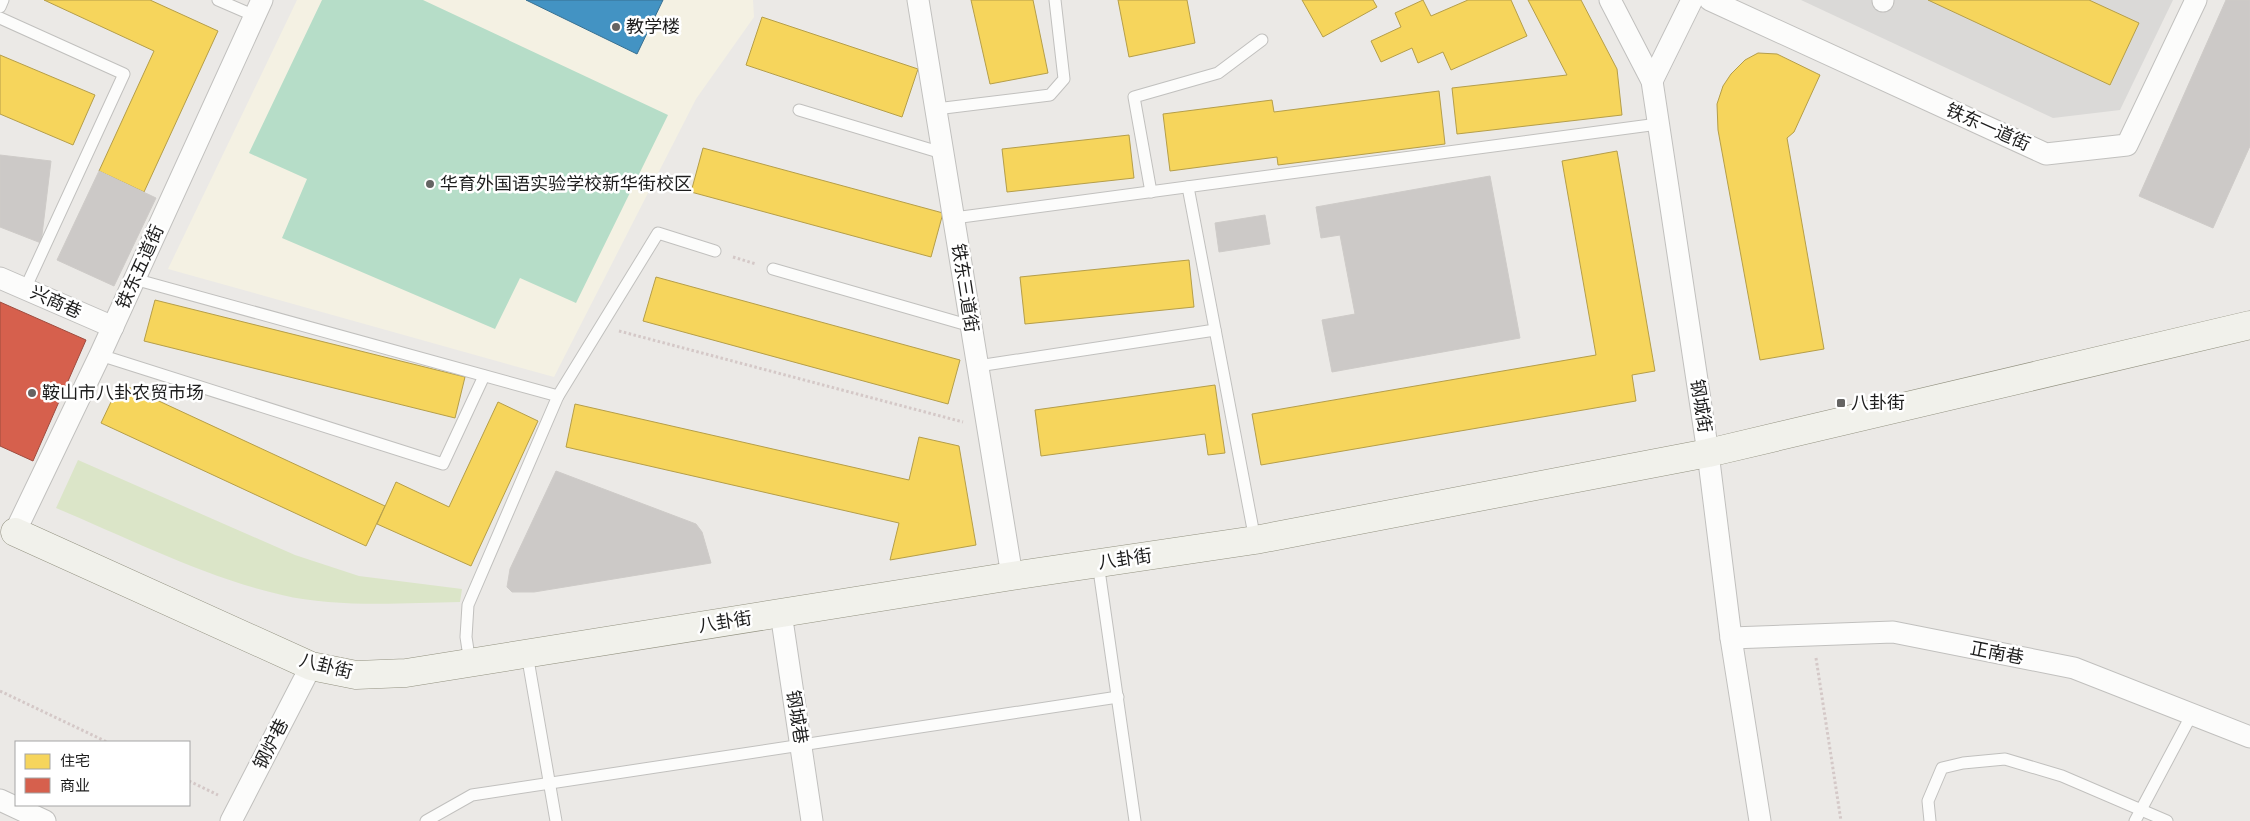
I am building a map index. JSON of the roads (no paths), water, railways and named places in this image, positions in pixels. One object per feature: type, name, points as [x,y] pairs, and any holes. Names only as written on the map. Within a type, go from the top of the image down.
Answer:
[{"type":"street","name":"铁东三道街","points":[[918,0],[1012,576]]},
{"type":"street","name":"钢城街","points":[[1610,0],[1652,81],[1708,453],[1732,638],[1760,821]]},
{"type":"street","points":[[1652,81],[1692,0]]},
{"type":"street","name":"铁东一道街","points":[[1710,0],[2046,154],[2127,145],[2196,0]]},
{"type":"street","name":"铁东五道街","points":[[15,532],[100,355],[259,8]]},
{"type":"street","name":"兴商巷","points":[[0,278],[113,327]]},
{"type":"street","name":"八卦街","points":[[15,532],[311,666],[356,675],[406,673],[1012,576],[1255,540],[1708,453],[2250,325]]},
{"type":"street","name":"钢城巷","points":[[781,613],[812,821]]},
{"type":"street","name":"正南巷","points":[[1732,638],[1893,632],[2074,668],[2250,737]]},
{"type":"street","name":"钢炉巷","points":[[235,813],[311,666]]},
{"type":"street","points":[[0,800],[46,821]]},
{"type":"lane","points":[[0,7],[3,0]]},
{"type":"lane","points":[[218,0],[259,8]]},
{"type":"lane","points":[[936,109],[1050,95],[1064,79],[1055,0]]},
{"type":"lane","points":[[0,18],[124,74],[26,288]]},
{"type":"lane","points":[[1151,192],[1134,98],[1218,73],[1262,40]]},
{"type":"lane","points":[[799,110],[942,153]]},
{"type":"lane","points":[[954,218],[1658,124]]},
{"type":"lane","points":[[1188,187],[1255,540]]},
{"type":"lane","points":[[470,663],[466,637],[468,605],[558,396],[658,233],[714,251]]},
{"type":"lane","points":[[773,269],[971,326]]},
{"type":"lane","points":[[134,279],[558,396]]},
{"type":"lane","points":[[978,366],[1215,330]]},
{"type":"lane","points":[[100,355],[443,464],[484,376]]},
{"type":"lane","points":[[1098,563],[1135,821]]},
{"type":"lane","points":[[528,654],[556,821]]},
{"type":"lane","points":[[426,821],[472,795],[1118,697]]},
{"type":"lane","points":[[2135,821],[2192,714]]},
{"type":"lane","points":[[1930,821],[1928,801],[1942,768],[1963,763],[2006,759],[2062,776],[2167,821]]},
{"type":"place","name":"教学楼","points":[[616,27]]},
{"type":"place","name":"华育外国语实验学校新华街校区","points":[[430,184]]},
{"type":"place","name":"鞍山市八卦农贸市场","points":[[32,393]]},
{"type":"place","name":"八卦街","points":[[1841,403]]}]
